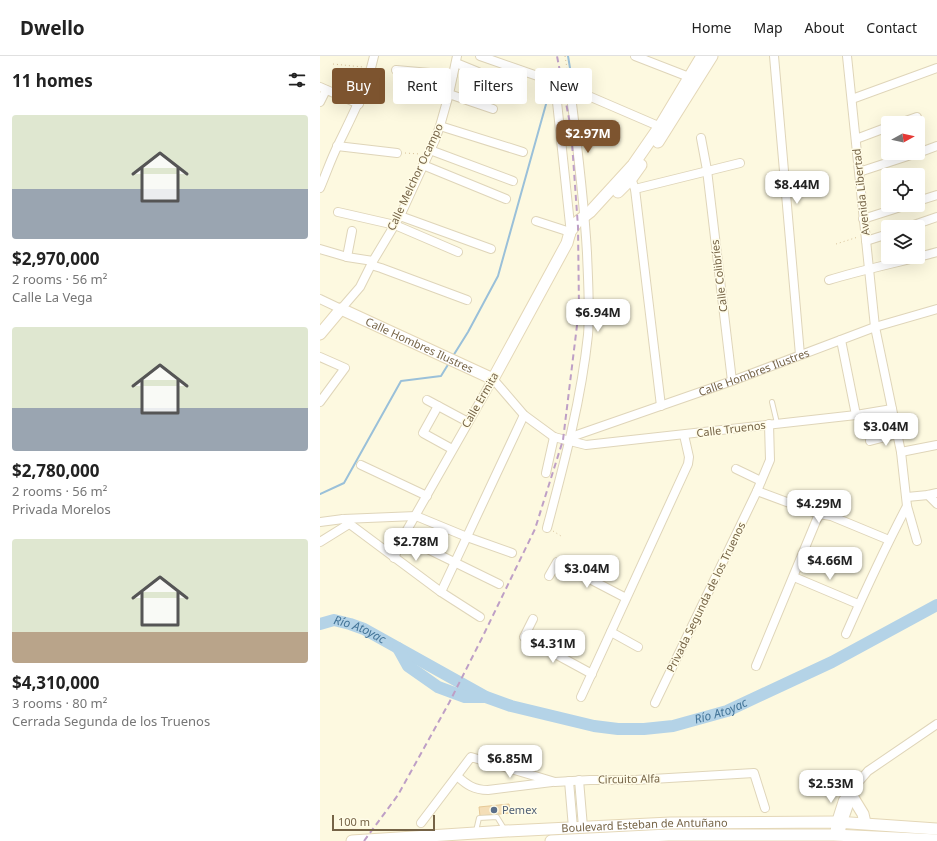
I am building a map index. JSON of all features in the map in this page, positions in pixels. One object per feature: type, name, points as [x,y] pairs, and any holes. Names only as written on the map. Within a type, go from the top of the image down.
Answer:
[{"type":"main road","points":[[693,80],[702,56]]},
{"type":"main road","points":[[693,80],[712,56]]},
{"type":"main road","name":"Calle Ermita","points":[[493,379],[570,237],[585,219],[593,216],[632,180],[693,80]]},
{"type":"main road","points":[[320,334],[341,309]]},
{"type":"main road","name":"Calle Hombres Ilustres","points":[[341,309],[493,379]]},
{"type":"main road","points":[[853,792],[863,814],[865,824]]},
{"type":"main road","name":"Boulevard Esteban de Antuñano","points":[[352,841],[506,831],[670,823],[839,822],[937,829]]},
{"type":"main road","name":"Boulevard Esteban de Antuñano","points":[[551,841],[668,835],[937,840]]},
{"type":"street","points":[[371,68],[374,56]]},
{"type":"street","points":[[480,56],[535,75]]},
{"type":"street","points":[[636,56],[693,80]]},
{"type":"street","points":[[774,56],[800,355]]},
{"type":"street","name":"Avenida Libertad","points":[[849,56],[863,219],[875,327],[901,452],[907,506]]},
{"type":"street","points":[[456,60],[471,68]]},
{"type":"street","name":"Calle Melchor Ocampo","points":[[451,84],[456,60]]},
{"type":"street","points":[[852,99],[937,68]]},
{"type":"street","points":[[320,102],[323,89]]},
{"type":"street","points":[[451,95],[493,109]]},
{"type":"street","points":[[592,97],[663,128]]},
{"type":"street","points":[[320,188],[337,146],[358,104]]},
{"type":"street","name":"Calle Melchor Ocampo","points":[[341,309],[360,288],[372,263],[400,216],[440,126],[446,104]]},
{"type":"street","points":[[556,104],[563,155],[570,237]]},
{"type":"street","points":[[547,528],[570,440],[583,372],[588,334],[588,279],[585,219],[572,104]]},
{"type":"street","points":[[440,126],[523,152]]},
{"type":"street","points":[[856,139],[881,130]]},
{"type":"street","name":"Calle Colibríes","points":[[701,138],[707,170],[732,381]]},
{"type":"street","points":[[337,146],[397,153]]},
{"type":"street","points":[[925,150],[937,146]]},
{"type":"street","points":[[429,152],[513,181]]},
{"type":"street","points":[[859,172],[896,160]]},
{"type":"street","points":[[661,406],[632,180],[707,170],[740,163]]},
{"type":"street","points":[[423,165],[506,199]]},
{"type":"street","points":[[925,199],[937,195]]},
{"type":"street","points":[[338,212],[394,225],[458,252]]},
{"type":"street","points":[[863,219],[885,212]]},
{"type":"street","points":[[400,216],[491,249]]},
{"type":"street","points":[[925,221],[937,217]]},
{"type":"street","points":[[536,221],[570,237]]},
{"type":"street","points":[[347,256],[352,231]]},
{"type":"street","points":[[865,238],[881,235]]},
{"type":"street","points":[[320,249],[372,263],[467,300]]},
{"type":"street","points":[[829,280],[868,268],[900,262],[937,252]]},
{"type":"street","name":"Calle Hombres Ilustres","points":[[320,299],[341,309]]},
{"type":"street","name":"Calle Hombres Ilustres","points":[[493,379],[524,415],[554,438],[570,440],[875,327],[937,309]]},
{"type":"street","points":[[841,340],[856,415]]},
{"type":"street","points":[[320,357],[345,368],[320,402]]},
{"type":"street","name":"Calle Ermita","points":[[394,558],[403,538],[452,449],[493,379]]},
{"type":"street","points":[[427,400],[468,422]]},
{"type":"street","points":[[438,406],[423,433],[452,449]]},
{"type":"street","name":"Calle Truenos","points":[[570,440],[586,445],[684,435],[773,423],[856,415],[892,409]]},
{"type":"street","points":[[441,592],[524,415]]},
{"type":"street","name":"Privada Segunda de los Truenos","points":[[655,703],[757,491],[770,460],[773,423]]},
{"type":"street","points":[[870,441],[897,434]]},
{"type":"street","points":[[581,697],[688,464],[689,457],[684,435]]},
{"type":"street","points":[[546,473],[554,438]]},
{"type":"street","points":[[901,452],[937,445]]},
{"type":"street","points":[[361,465],[427,496]]},
{"type":"street","points":[[736,469],[761,481]]},
{"type":"street","points":[[757,491],[819,514],[831,516],[889,540]]},
{"type":"street","points":[[907,496],[928,496],[937,493]]},
{"type":"street","points":[[928,496],[937,504]]},
{"type":"street","points":[[846,634],[858,604],[907,506]]},
{"type":"street","points":[[907,506],[917,541]]},
{"type":"street","points":[[756,666],[819,514]]},
{"type":"street","points":[[320,522],[346,522],[416,516],[467,537],[512,553]]},
{"type":"street","points":[[320,542],[346,522]]},
{"type":"street","points":[[346,522],[441,592],[480,617]]},
{"type":"street","points":[[403,538],[499,584]]},
{"type":"street","points":[[549,576],[557,562],[626,598]]},
{"type":"street","points":[[794,577],[858,604]]},
{"type":"street","points":[[533,619],[524,637],[592,674]]},
{"type":"street","points":[[611,632],[638,647]]},
{"type":"street","points":[[835,837],[839,822],[853,792],[868,771],[937,724]]},
{"type":"street","name":"Circuito Alfa","points":[[457,776],[471,757],[555,782],[579,780],[635,780],[754,773],[765,808]]},
{"type":"street","points":[[422,823],[457,776],[470,787],[479,790],[555,782]]},
{"type":"street","points":[[578,827],[579,780]]},
{"type":"street","points":[[569,781],[578,827]]},
{"type":"lane","points":[[772,402],[773,423]]},
{"type":"path","points":[[565,56],[567,68]]},
{"type":"path","points":[[333,64],[371,68]]},
{"type":"path","points":[[397,153],[429,152]]},
{"type":"path","points":[[836,244],[865,238]]},
{"type":"path","points":[[547,528],[561,536]]},
{"type":"building","name":"Pemex","points":[[509,804],[510,813],[480,816],[479,807]]},
{"type":"waterway","points":[[568,56],[570,68]]},
{"type":"waterway","points":[[453,356],[468,332],[498,276],[546,104]]},
{"type":"waterway","points":[[320,494],[344,483],[401,381],[441,376],[449,363]]},
{"type":"waterway","name":"Río Atoyac","points":[[320,624],[334,620],[364,629],[486,697],[511,706],[594,726],[618,729],[644,729],[673,726],[727,711],[832,662],[937,605]]},
{"type":"waterway","name":"Río Atoyac","points":[[398,648],[408,666],[438,687],[465,697],[484,697]]},
{"type":"railway","points":[[364,841],[398,795],[449,703],[481,640],[535,529],[563,440],[579,309],[578,227],[571,129],[557,56]]},
{"type":"place","name":"Pemex","points":[[494,810]]}]
